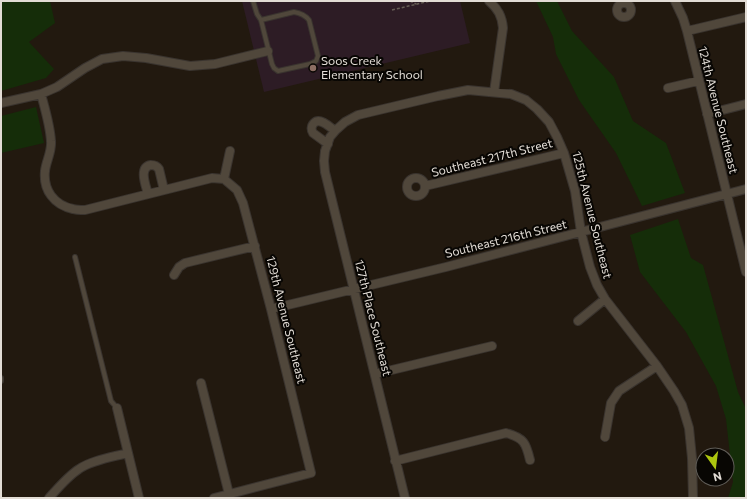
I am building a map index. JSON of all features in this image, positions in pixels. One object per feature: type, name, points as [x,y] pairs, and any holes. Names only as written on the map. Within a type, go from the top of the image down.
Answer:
[{"type":"street","points":[[489,1],[498,10],[503,22],[494,92]]},
{"type":"street","name":"124th Avenue Southeast","points":[[675,1],[683,18],[687,32],[746,272]]},
{"type":"street","points":[[687,32],[746,17]]},
{"type":"street","points":[[1,103],[41,94],[56,87],[102,59],[122,56],[146,58],[190,66],[216,64],[268,51]]},
{"type":"street","points":[[668,88],[698,81]]},
{"type":"street","name":"125th Avenue Southeast","points":[[331,137],[345,122],[358,115],[468,90],[511,94],[526,100],[537,109],[549,122],[558,137],[564,153],[576,191],[581,232],[590,267],[597,285],[605,299],[657,366],[682,405],[689,428],[692,458],[693,498]]},
{"type":"street","points":[[41,94],[52,142],[51,152],[45,170],[45,182],[47,191],[54,200],[63,206],[85,210],[212,178],[224,179],[230,151]]},
{"type":"street","points":[[707,114],[746,104]]},
{"type":"street","name":"127th Place Southeast","points":[[331,137],[324,161],[325,172],[405,498]]},
{"type":"street","name":"Southeast 217th Street","points":[[425,186],[564,153]]},
{"type":"street","points":[[148,194],[144,171],[149,165],[154,165],[159,170],[164,190]]},
{"type":"street","name":"129th Avenue Southeast","points":[[224,179],[237,190],[243,203],[271,309],[311,473],[229,494]]},
{"type":"street","name":"Southeast 216th Street","points":[[271,309],[446,267],[746,189]]},
{"type":"street","points":[[174,275],[179,267],[185,263],[255,246]]},
{"type":"street","points":[[578,320],[605,299]]},
{"type":"street","points":[[375,374],[492,346]]},
{"type":"street","points":[[605,438],[611,403],[619,391],[657,366]]},
{"type":"street","points":[[202,383],[229,494],[214,498]]},
{"type":"street","points":[[117,408],[139,498]]},
{"type":"street","points":[[395,461],[506,433],[522,440],[528,449],[530,460]]},
{"type":"street","points":[[49,498],[79,469],[91,463],[128,453]]},
{"type":"lane","points":[[253,1],[257,14],[261,20],[268,51],[274,68],[278,71],[310,64],[316,60],[318,56],[309,20],[306,17],[298,12],[294,12],[261,20]]},
{"type":"lane","points":[[75,256],[111,401],[117,408]]},
{"type":"path","points":[[410,1],[416,4]]},
{"type":"path","points":[[392,10],[430,1]]},
{"type":"shaded area","name":"Soos Creek Elementary School","points":[[242,1],[460,1],[470,43],[264,92]]},
{"type":"green space","points":[[1,1],[50,1],[55,23],[29,42],[54,69],[46,78],[1,91]]},
{"type":"green space","points":[[536,1],[557,1],[572,31],[614,77],[633,121],[666,143],[685,193],[642,206],[616,153],[579,100],[556,54],[553,37]]},
{"type":"green space","points":[[36,107],[44,143],[1,153],[1,116]]},
{"type":"green space","points":[[678,219],[691,258],[703,265],[738,392],[746,409],[745,498],[728,498],[731,487],[735,487],[735,447],[729,447],[726,419],[716,386],[686,332],[640,272],[630,235]]},
{"type":"place","name":"Soos Creek Elementary School","points":[[313,68]]}]
